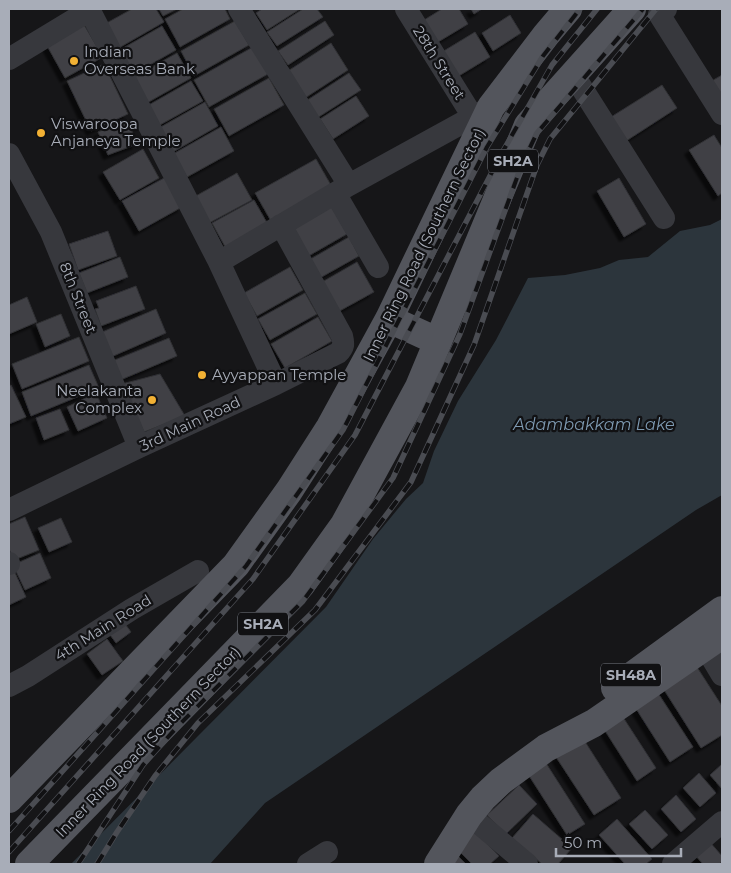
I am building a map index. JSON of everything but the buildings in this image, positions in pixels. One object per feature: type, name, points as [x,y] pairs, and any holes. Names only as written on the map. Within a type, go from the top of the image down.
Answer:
[{"type":"main road","name":"Inner Ring Road (Southern Sector)","points":[[9,799],[236,565],[289,491],[330,427],[389,319],[482,112],[568,9]]},
{"type":"main road","name":"Inner Ring Road (Southern Sector)","points":[[29,864],[301,585],[344,525],[418,386],[528,125],[632,9]]},
{"type":"main road","points":[[482,112],[528,125]]},
{"type":"main road","points":[[389,319],[437,341]]},
{"type":"main road","name":"SH48A","points":[[438,864],[469,815],[482,798],[501,781],[546,748],[596,702],[707,637],[722,610]]},
{"type":"street","points":[[240,9],[342,189],[378,267]]},
{"type":"street","name":"28th Street","points":[[406,9],[482,112]]},
{"type":"street","points":[[666,9],[659,14],[722,114]]},
{"type":"street","points":[[9,60],[90,10],[219,262],[276,384]]},
{"type":"street","points":[[573,74],[664,218]]},
{"type":"street","points":[[219,262],[342,189],[482,112]]},
{"type":"street","name":"8th Street","points":[[9,154],[51,232],[139,447]]},
{"type":"street","name":"3rd Main Road","points":[[9,510],[276,384],[343,348],[342,336],[281,225]]},
{"type":"street","name":"4th Main Road","points":[[9,686],[28,676],[132,609],[198,571]]},
{"type":"street","points":[[707,637],[722,675]]},
{"type":"street","points":[[469,815],[527,864]]},
{"type":"street","points":[[673,864],[722,822]]},
{"type":"water","name":"Adambakkam Lake","points":[[722,219],[722,495],[696,510],[265,803],[210,864],[71,864],[326,607],[373,539],[406,499],[423,483],[434,451],[458,401],[496,340],[528,278],[565,275],[600,268],[619,260],[648,257],[680,231],[710,225]]},
{"type":"railway","points":[[9,831],[246,566],[343,430],[487,147],[543,56],[580,9]]},
{"type":"railway","points":[[9,852],[253,579],[355,435],[503,151],[552,65],[597,9]]},
{"type":"railway","points":[[78,864],[143,765],[177,727],[303,601],[393,478],[460,334],[522,164],[537,133],[643,9]]},
{"type":"railway","points":[[97,864],[155,776],[198,723],[315,610],[411,482],[474,345],[537,165],[550,139],[656,9]]},
{"type":"place","name":"Indian Overseas Bank","points":[[74,61]]},
{"type":"place","name":"Viswaroopa Anjaneya Temple","points":[[41,133]]},
{"type":"place","name":"Ayyappan Temple","points":[[202,375]]},
{"type":"place","name":"Neelakanta Complex","points":[[152,400]]}]
